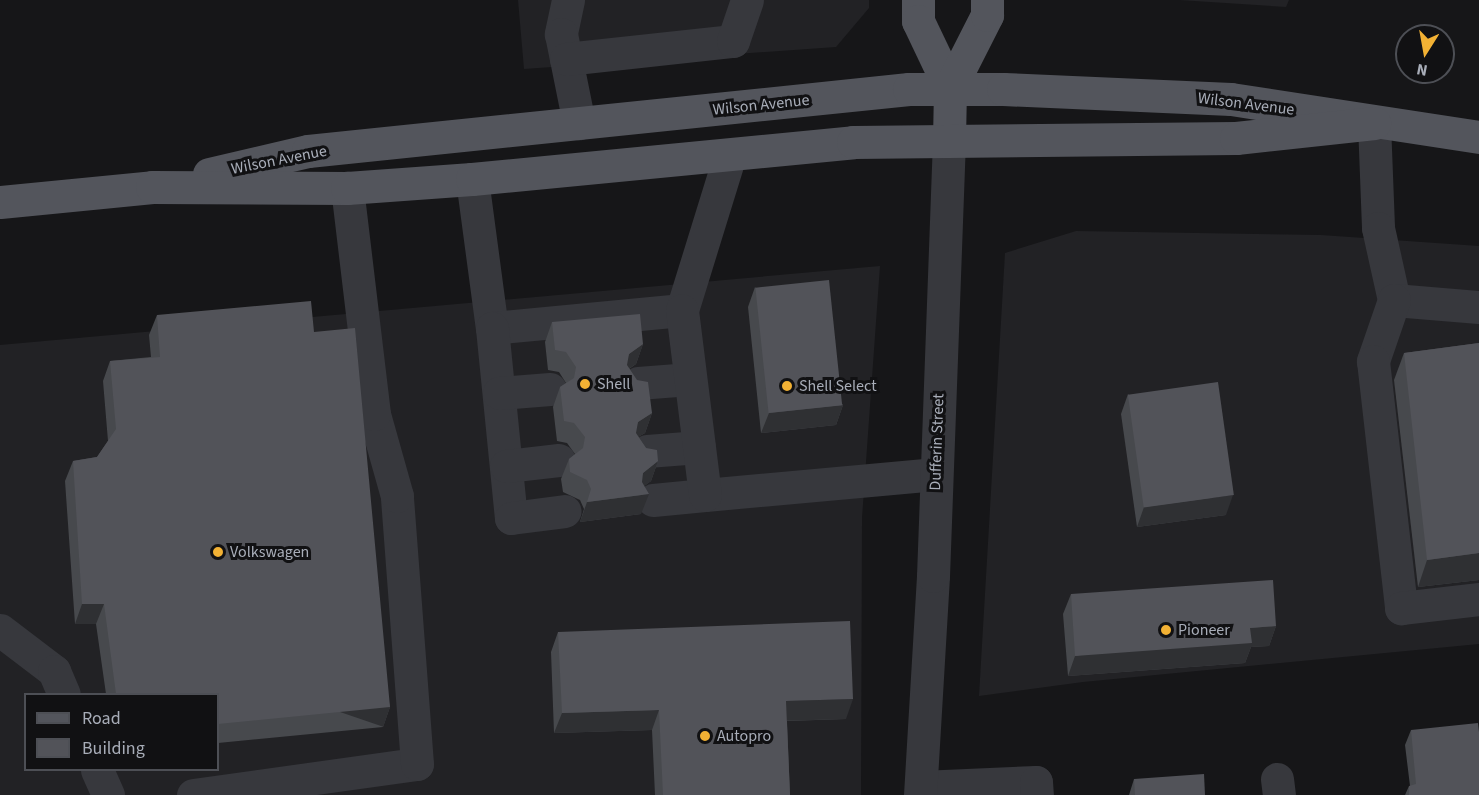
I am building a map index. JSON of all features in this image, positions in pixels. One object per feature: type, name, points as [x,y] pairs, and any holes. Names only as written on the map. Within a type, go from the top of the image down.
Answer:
[{"type":"main road","name":"Dufferin Street","points":[[918,0],[918,21],[950,88]]},
{"type":"main road","name":"Dufferin Street","points":[[949,140],[950,88],[987,15],[987,0]]},
{"type":"main road","name":"Wilson Avenue","points":[[152,187],[308,151],[909,89],[950,88],[1230,99],[1374,123],[1479,137]]},
{"type":"main road","name":"Wilson Avenue","points":[[0,202],[152,187],[347,188],[472,179],[853,142],[1236,138],[1374,123]]},
{"type":"street","points":[[568,0],[561,34],[579,123]]},
{"type":"street","points":[[566,59],[733,41],[747,0]]},
{"type":"street","points":[[1374,123],[1378,228],[1394,300],[1372,362],[1401,608],[1479,599]]},
{"type":"street","name":"Dufferin Street","points":[[920,791],[936,474],[949,140]]},
{"type":"street","points":[[705,495],[682,310],[730,155]]},
{"type":"street","points":[[472,179],[492,328],[511,518],[565,511]]},
{"type":"street","points":[[193,795],[417,764],[397,496],[374,414],[347,188]]},
{"type":"street","points":[[1394,300],[1479,308]]},
{"type":"street","points":[[492,328],[682,310]]},
{"type":"street","points":[[638,382],[690,379]]},
{"type":"street","points":[[499,393],[550,389]]},
{"type":"street","points":[[647,451],[699,447]]},
{"type":"street","points":[[506,466],[559,460]]},
{"type":"street","points":[[653,500],[936,474]]},
{"type":"street","points":[[0,630],[54,671],[64,693]]},
{"type":"street","points":[[97,771],[108,795]]},
{"type":"street","points":[[920,791],[1036,782],[1037,795]]},
{"type":"shaded area","points":[[518,0],[869,0],[869,8],[836,47],[524,69]]},
{"type":"shaded area","points":[[1179,0],[1289,0],[1286,7]]},
{"type":"shaded area","points":[[1076,231],[1321,235],[1479,246],[1479,644],[1083,682],[979,696],[1005,253]]},
{"type":"shaded area","points":[[880,266],[862,518],[861,795],[0,795],[0,345]]},
{"type":"building","points":[[829,280],[842,405],[769,413],[755,288]]},
{"type":"building","name":"Volkswagen","points":[[311,301],[314,332],[355,328],[390,707],[219,724],[219,693],[116,693],[104,604],[82,604],[73,461],[97,457],[116,429],[110,361],[160,357],[157,315]]},
{"type":"building","points":[[640,314],[643,344],[629,354],[627,365],[637,380],[648,382],[652,413],[638,422],[636,433],[646,448],[657,450],[658,461],[643,473],[642,482],[649,494],[587,502],[591,489],[587,480],[570,472],[569,459],[583,448],[585,437],[574,423],[564,421],[560,387],[574,378],[576,367],[566,352],[555,350],[552,322]]},
{"type":"building","points":[[1479,343],[1479,553],[1427,560],[1404,353]]},
{"type":"building","points":[[1218,382],[1234,495],[1144,508],[1128,395]]},
{"type":"building","name":"Pioneer","points":[[1273,580],[1276,626],[1250,628],[1252,643],[1075,656],[1071,594]]},
{"type":"building","points":[[850,621],[853,699],[786,701],[790,795],[663,795],[659,710],[562,713],[558,632]]},
{"type":"building","points":[[1478,723],[1479,795],[1409,795],[1409,786],[1416,784],[1411,730]]},
{"type":"building","points":[[1204,774],[1205,795],[1135,795],[1134,779]]},
{"type":"place","name":"Shell","points":[[585,384]]},
{"type":"place","name":"Shell Select","points":[[787,386]]},
{"type":"place","name":"Volkswagen","points":[[218,552]]},
{"type":"place","name":"Pioneer","points":[[1166,630]]},
{"type":"place","name":"Autopro","points":[[705,736]]}]
